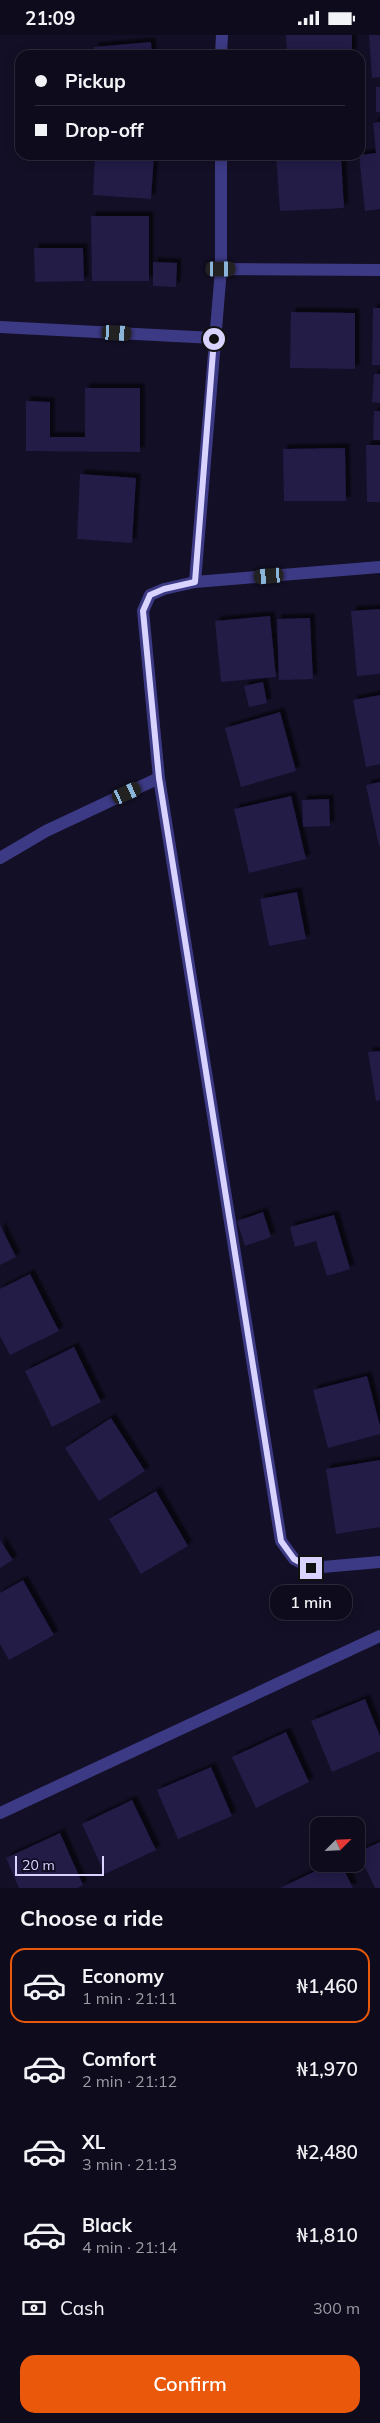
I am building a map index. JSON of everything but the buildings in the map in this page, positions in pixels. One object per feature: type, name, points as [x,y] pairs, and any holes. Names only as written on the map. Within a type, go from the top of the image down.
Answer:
[{"type":"street","points":[[222,35],[222,50]]},
{"type":"street","points":[[195,582],[221,269],[221,160]]},
{"type":"street","points":[[221,269],[380,270]]},
{"type":"street","points":[[0,327],[214,339]]},
{"type":"street","points":[[380,567],[195,582],[164,589],[150,595],[143,611],[159,778],[281,1541],[294,1559],[311,1568],[380,1562]]},
{"type":"street","points":[[0,858],[46,831],[159,778]]},
{"type":"street","points":[[0,1813],[380,1637]]},
{"type":"route","points":[[214,339],[195,582],[164,589],[150,595],[143,611],[159,778],[281,1541],[294,1559],[311,1568]]}]
